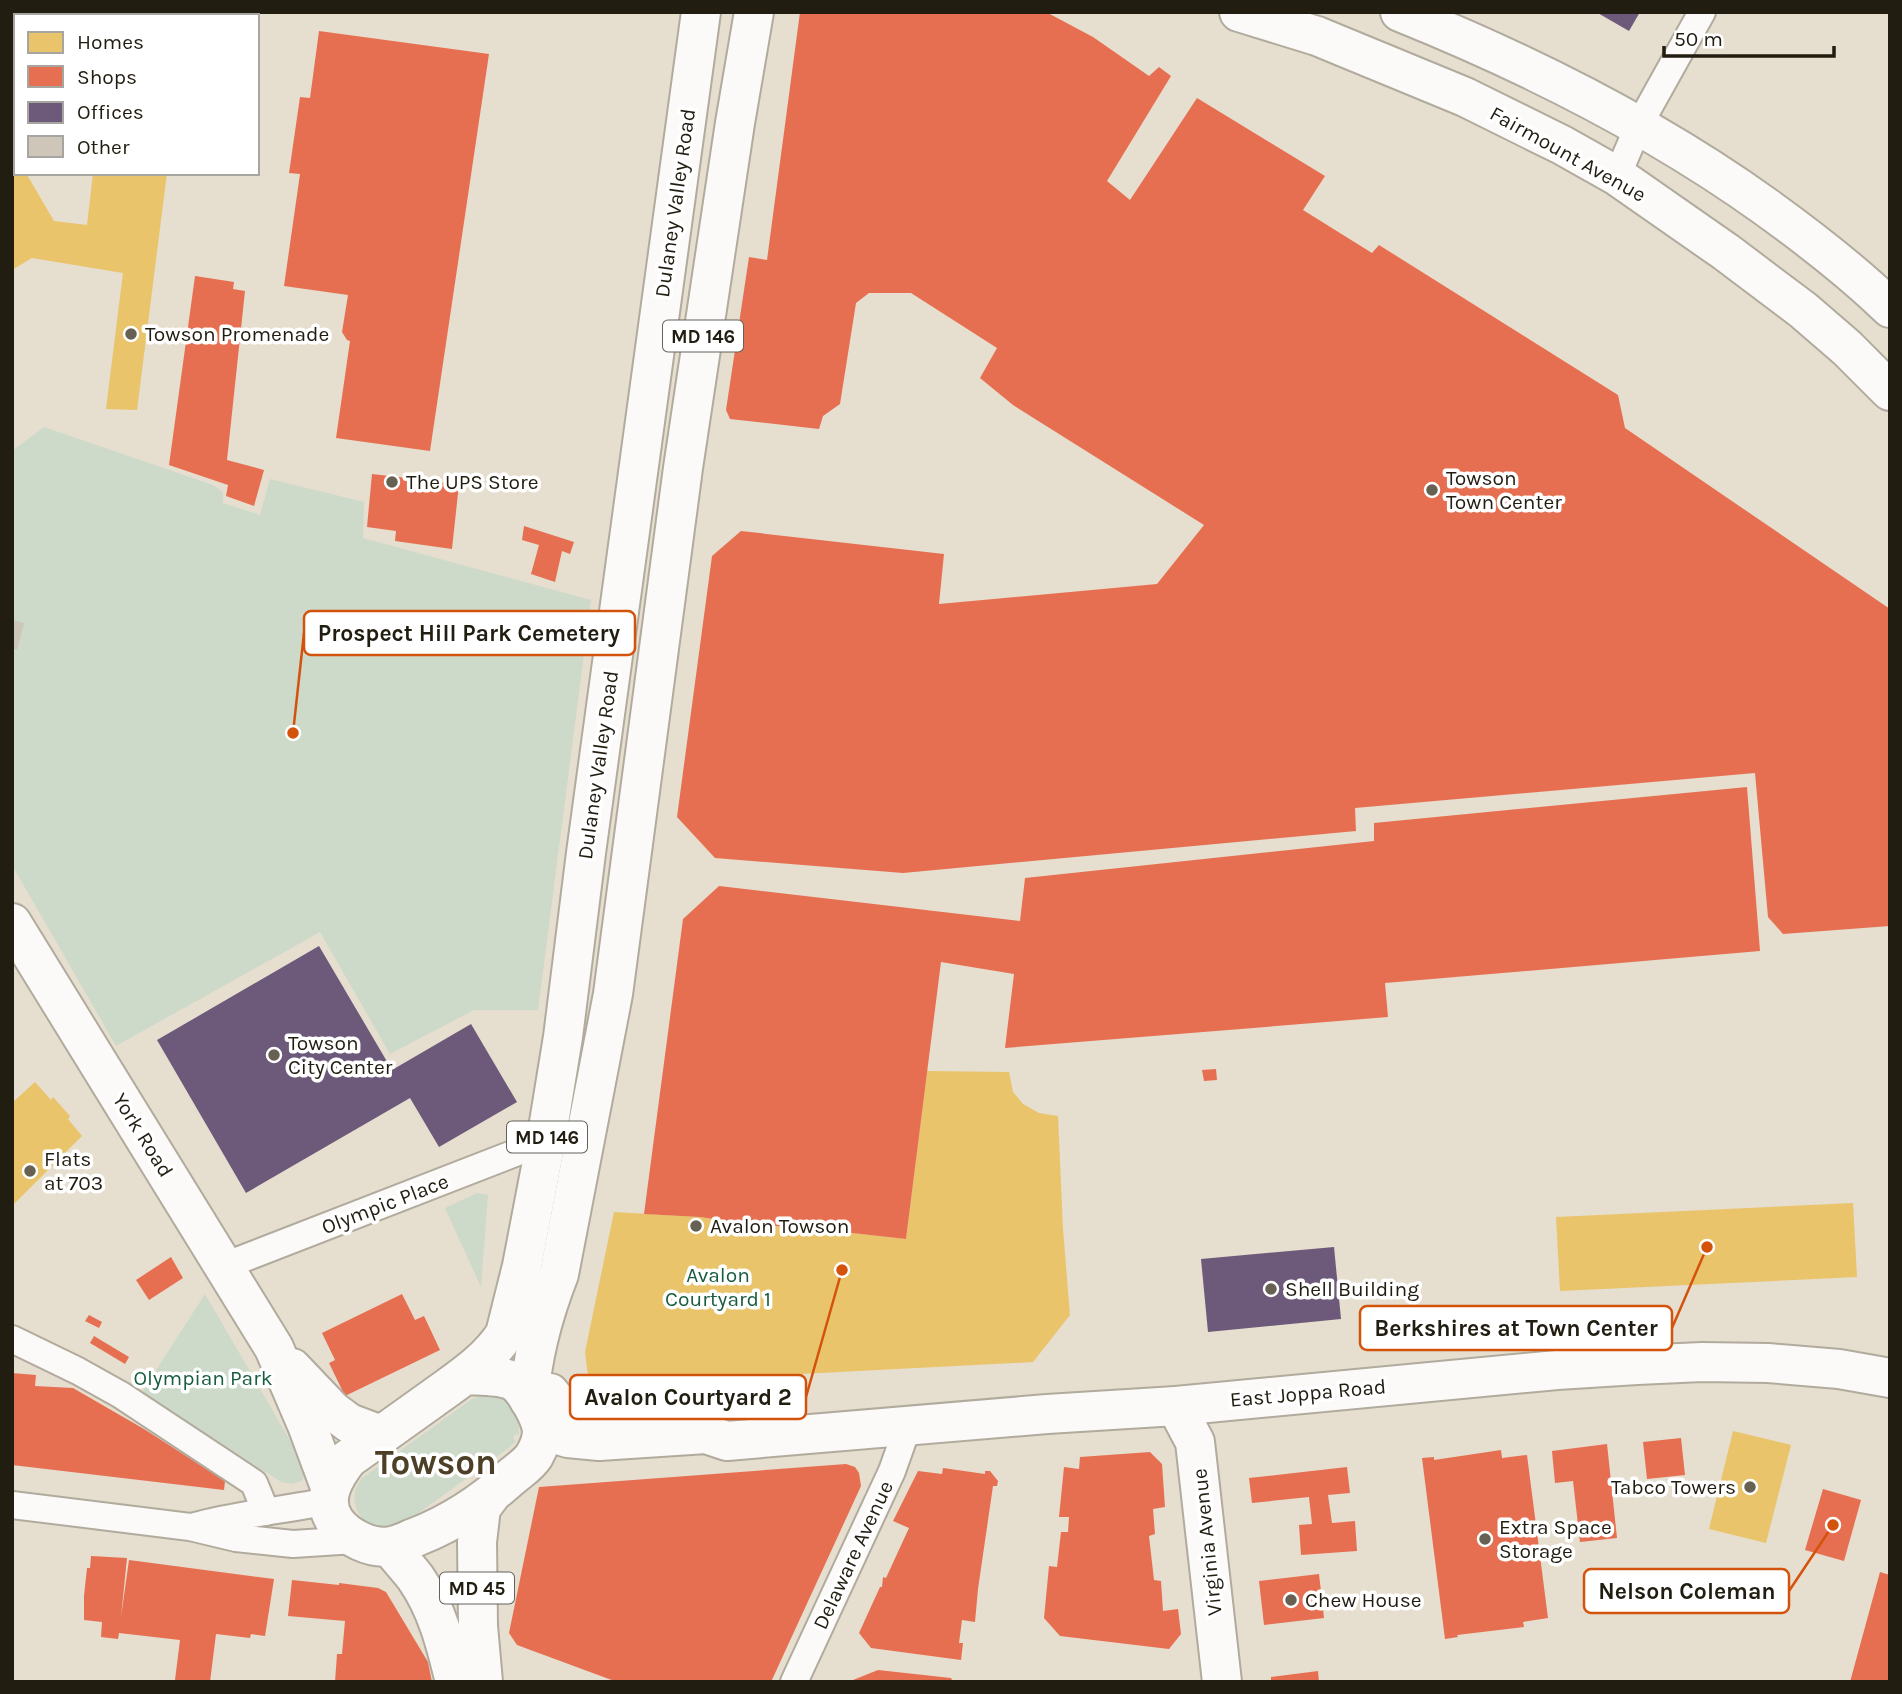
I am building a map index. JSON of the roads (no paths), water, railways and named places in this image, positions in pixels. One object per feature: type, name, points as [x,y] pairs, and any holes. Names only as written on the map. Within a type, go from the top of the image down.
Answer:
[{"type":"main road","name":"Dulaney Valley Road","points":[[330,1494],[335,1475],[348,1459],[466,1375],[485,1359],[505,1334],[522,1266],[563,1037],[701,12]]},
{"type":"main road","name":"MD 146","points":[[538,1420],[531,1369],[546,1308],[559,1274],[613,994],[683,468],[754,12]]},
{"type":"main road","name":"Fairmount Avenue","points":[[1239,12],[1317,36],[1465,97],[1549,138],[1617,176],[1803,310],[1847,348],[1890,391]]},
{"type":"main road","points":[[1401,12],[1514,60],[1639,125],[1706,166],[1796,228],[1890,308]]},
{"type":"main road","name":"York Road","points":[[12,923],[274,1348],[307,1425],[330,1494]]},
{"type":"main road","name":"York Road","points":[[274,1348],[333,1411],[349,1423],[381,1435]]},
{"type":"main road","name":"East Joppa Road","points":[[538,1420],[568,1438],[599,1441],[706,1434],[727,1441],[1046,1414],[1176,1406],[1637,1364],[1768,1363],[1839,1369],[1890,1378]]},
{"type":"main road","points":[[466,1375],[513,1381],[538,1420]]},
{"type":"main road","name":"Virginia Avenue","points":[[1176,1406],[1195,1442],[1222,1682]]},
{"type":"main road","name":"East Joppa Road","points":[[538,1420],[614,1460],[708,1452],[727,1441]]},
{"type":"main road","name":"MD 45","points":[[483,1682],[478,1626],[477,1542],[481,1508],[538,1420]]},
{"type":"main road","name":"MD 45","points":[[330,1494],[331,1512],[335,1521],[372,1543],[415,1578],[438,1620],[455,1682]]},
{"type":"main road","points":[[372,1543],[443,1526],[490,1496]]},
{"type":"street","points":[[1617,176],[1639,125],[1702,12]]},
{"type":"street","name":"Olympic Place","points":[[224,1266],[546,1141]]},
{"type":"street","points":[[12,1339],[121,1395],[254,1483],[266,1512]]},
{"type":"street","name":"Delaware Avenue","points":[[794,1682],[891,1471],[908,1426]]},
{"type":"street","points":[[190,1527],[266,1512],[330,1494]]},
{"type":"street","points":[[12,1505],[190,1527],[236,1538],[293,1544],[372,1543]]},
{"type":"place","name":"Towson Promenade","points":[[131,334]]},
{"type":"place","name":"The UPS Store","points":[[392,482]]},
{"type":"place","name":"Towson Town Center","points":[[1432,490]]},
{"type":"place","name":"Prospect Hill Park Cemetery","points":[[293,733]]},
{"type":"place","name":"Towson City Center","points":[[274,1055]]},
{"type":"place","name":"Flats at 703","points":[[30,1171]]},
{"type":"place","name":"Avalon Towson","points":[[696,1226]]},
{"type":"place","name":"Berkshires at Town Center","points":[[1707,1247]]},
{"type":"place","name":"Avalon Courtyard 2","points":[[842,1270]]},
{"type":"place","name":"Shell Building","points":[[1271,1289]]},
{"type":"place","name":"Tabco Towers","points":[[1750,1487]]},
{"type":"place","name":"Nelson Coleman","points":[[1833,1525]]},
{"type":"place","name":"Extra Space Storage","points":[[1485,1539]]},
{"type":"place","name":"Chew House","points":[[1291,1600]]},
{"type":"district","name":"Towson","points":[[436,1462]]},
{"type":"park label","name":"Avalon Courtyard 1","points":[[718,1287]]},
{"type":"park label","name":"Olympian Park","points":[[203,1378]]}]
